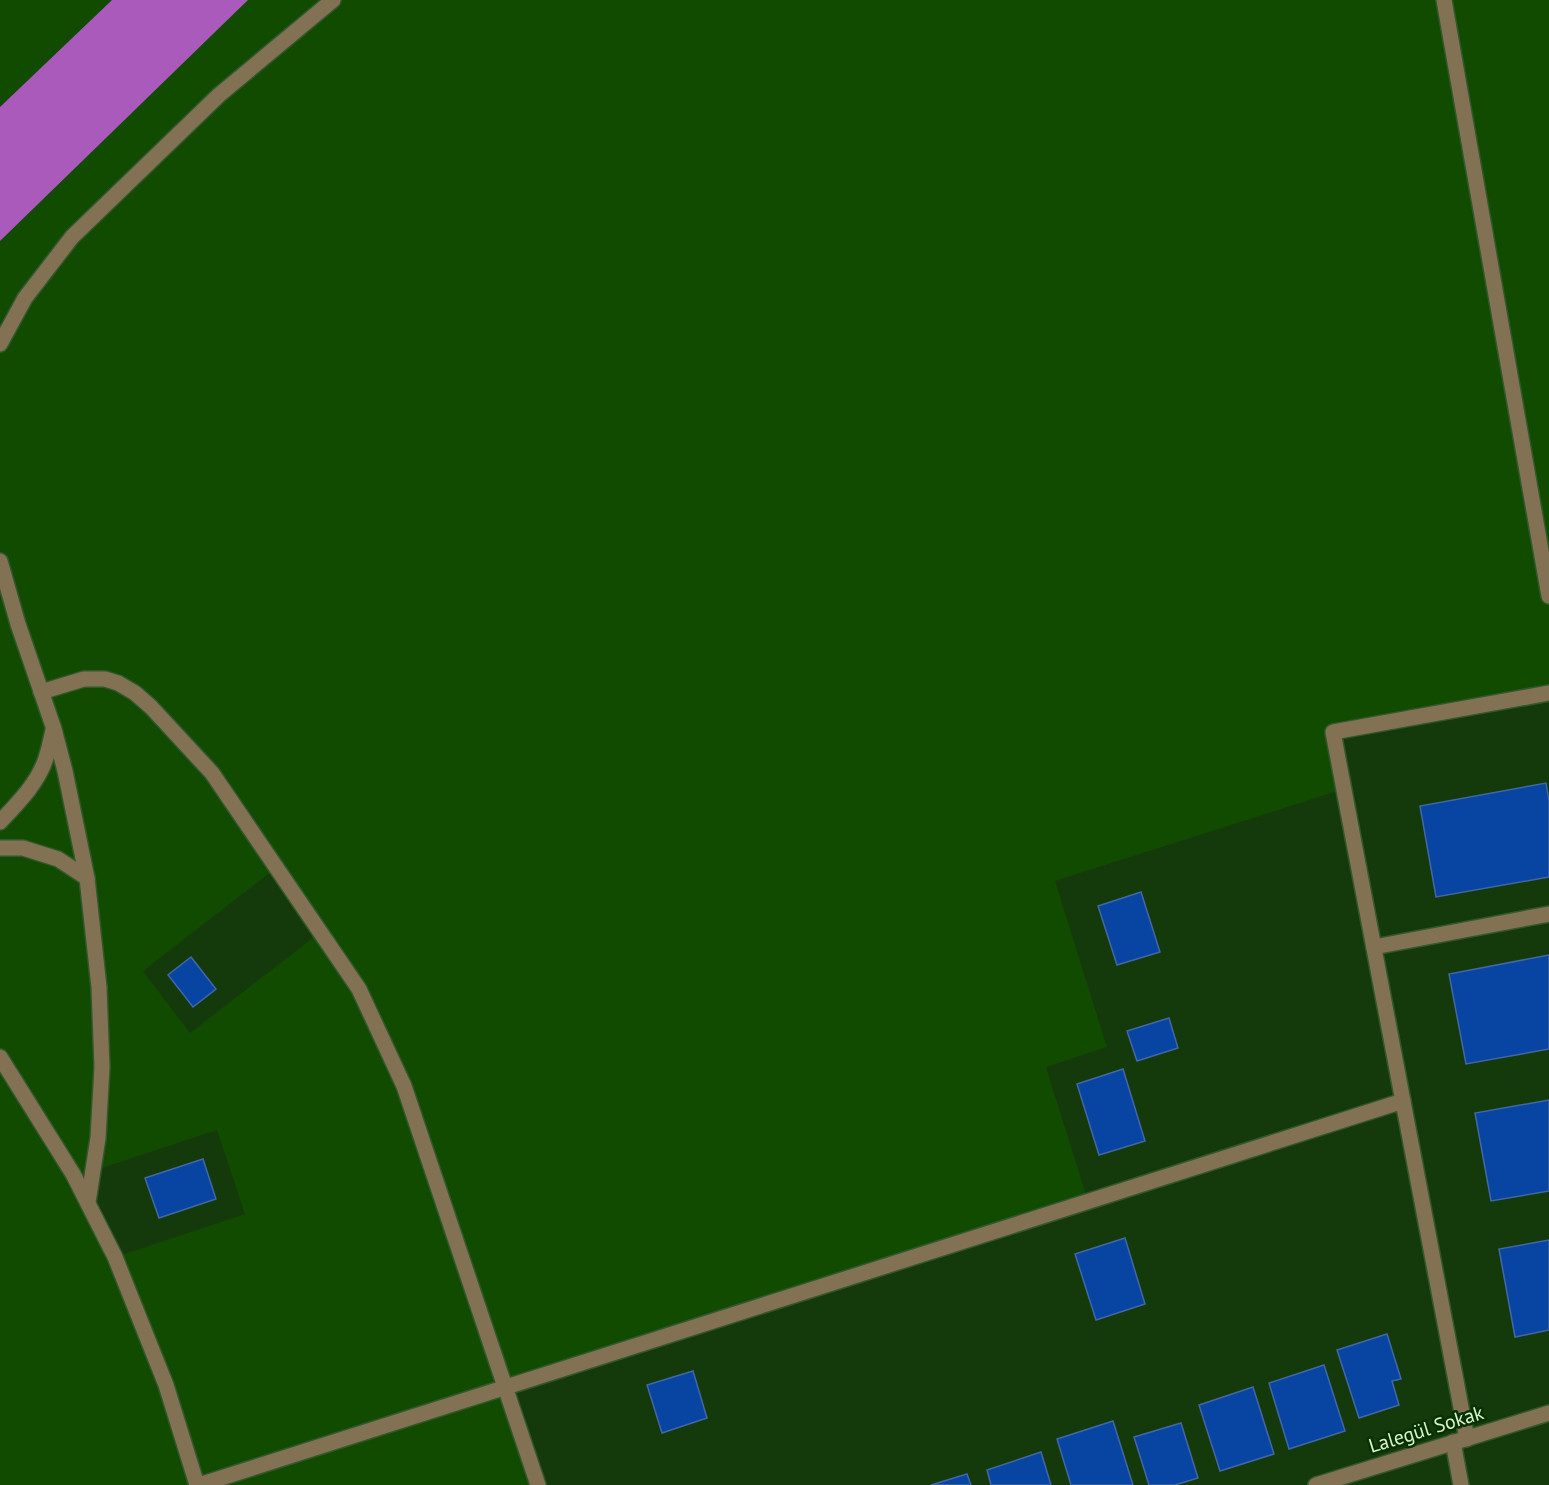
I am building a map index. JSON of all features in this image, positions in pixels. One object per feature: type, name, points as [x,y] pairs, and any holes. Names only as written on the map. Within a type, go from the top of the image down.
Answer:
[{"type":"street","points":[[0,344],[5,320],[72,237],[219,95],[333,0]]},
{"type":"street","points":[[1444,0],[1549,596]]},
{"type":"street","points":[[0,561],[18,624],[54,729],[87,878],[99,987],[102,1067],[98,1138],[88,1202]]},
{"type":"street","points":[[41,692],[84,679],[105,679],[118,682],[151,707],[212,772],[358,989],[404,1086],[538,1485]]},
{"type":"street","points":[[1461,1485],[1460,1440],[1402,1101],[1333,732],[1549,693]]},
{"type":"street","points":[[0,822],[34,783],[46,759],[54,729]]},
{"type":"street","points":[[0,848],[23,848],[58,859],[87,878]]},
{"type":"street","points":[[1374,947],[1549,914]]},
{"type":"street","points":[[0,1057],[73,1174],[115,1257],[166,1385],[198,1485],[1402,1101]]},
{"type":"street","name":"Lalegül Sokak","points":[[1316,1485],[1549,1413]]},
{"type":"green space","points":[[0,0],[112,0],[0,107]]},
{"type":"green space","points":[[248,0],[1549,0],[1549,693],[1333,732],[1344,789],[1055,881],[1107,1047],[1046,1067],[1088,1201],[507,1387],[538,1485],[0,1485],[0,241]],"holes":[[[276,868],[319,933],[190,1033],[143,971]],[[217,1130],[245,1214],[115,1257],[88,1202],[93,1171]]]},
{"type":"shaded area","points":[[112,0],[248,0],[0,241],[0,107]]},
{"type":"building","points":[[1546,783],[1549,801],[1549,877],[1436,897],[1420,806]]},
{"type":"building","points":[[1141,892],[1160,952],[1117,965],[1098,906]]},
{"type":"building","points":[[1549,955],[1549,1049],[1466,1064],[1449,974]]},
{"type":"building","points":[[191,957],[216,989],[193,1007],[168,975]]},
{"type":"building","points":[[1169,1018],[1178,1048],[1137,1061],[1127,1031]]},
{"type":"building","points":[[1123,1069],[1145,1141],[1099,1155],[1077,1084]]},
{"type":"building","points":[[1549,1100],[1549,1191],[1491,1201],[1475,1113]]},
{"type":"building","points":[[203,1159],[216,1199],[159,1218],[145,1178]]},
{"type":"building","points":[[1125,1238],[1145,1304],[1096,1320],[1075,1254]]},
{"type":"building","points":[[1549,1240],[1549,1330],[1515,1337],[1499,1249]]},
{"type":"building","points":[[1387,1334],[1401,1379],[1392,1381],[1399,1405],[1359,1418],[1337,1350]]},
{"type":"building","points":[[1324,1365],[1345,1431],[1289,1449],[1269,1383]]},
{"type":"building","points":[[693,1371],[707,1418],[662,1433],[647,1385]]},
{"type":"building","points":[[1253,1387],[1274,1454],[1220,1471],[1199,1405]]},
{"type":"building","points":[[1113,1421],[1133,1485],[1071,1485],[1057,1439]]},
{"type":"building","points":[[1181,1423],[1198,1478],[1175,1485],[1149,1485],[1134,1437]]},
{"type":"building","points":[[1041,1452],[1051,1485],[991,1485],[987,1470]]},
{"type":"building","points":[[967,1474],[971,1485],[931,1485]]}]
